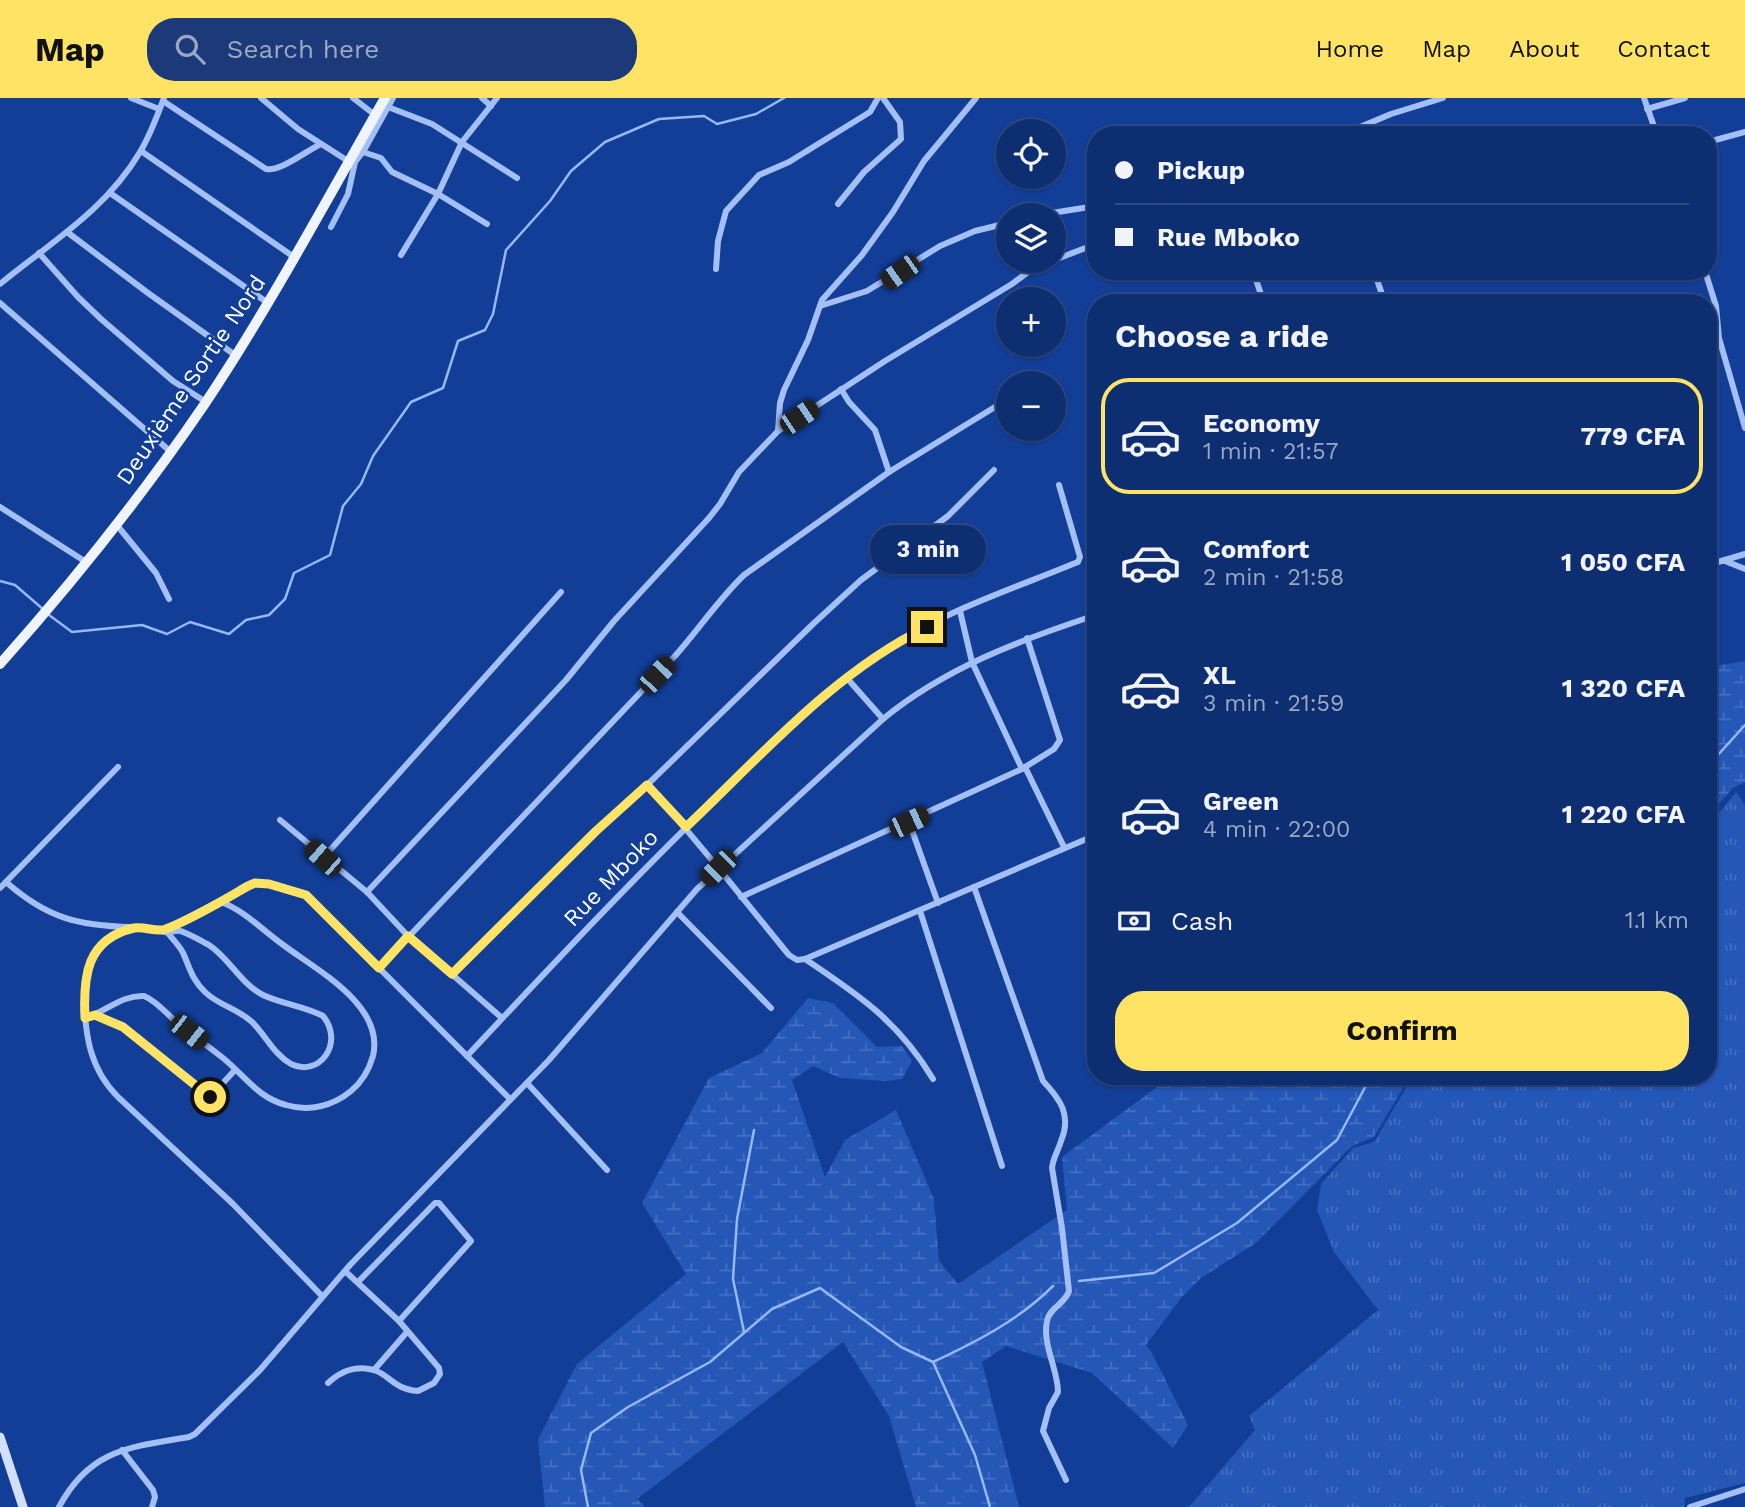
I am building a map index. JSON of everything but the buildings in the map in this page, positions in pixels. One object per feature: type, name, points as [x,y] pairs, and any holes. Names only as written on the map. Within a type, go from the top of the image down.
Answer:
[{"type":"main road","name":"Deuxième Sortie Nord","points":[[0,664],[86,562],[172,452],[268,303],[375,115],[386,103]]},
{"type":"street","points":[[131,98],[159,109]]},
{"type":"street","points":[[261,98],[299,129],[348,161]]},
{"type":"street","points":[[353,98],[375,115]]},
{"type":"street","points":[[331,226],[348,194],[355,162],[363,152],[386,103],[393,98]]},
{"type":"street","points":[[482,98],[491,106]]},
{"type":"street","points":[[401,255],[438,194],[462,142],[497,98]]},
{"type":"street","points":[[716,269],[718,241],[726,211],[759,175],[789,162],[870,112],[880,98],[900,122],[901,139],[864,172],[838,204]]},
{"type":"street","points":[[778,431],[784,390],[826,294],[862,255],[924,161],[976,98]]},
{"type":"street","points":[[1362,126],[1443,98]]},
{"type":"street","points":[[1644,98],[1654,126]]},
{"type":"street","points":[[1647,109],[1685,98]]},
{"type":"street","points":[[0,284],[67,232],[110,193],[141,151],[164,99],[266,169],[273,171],[280,168],[321,144]]},
{"type":"street","points":[[386,103],[432,124],[517,178]]},
{"type":"street","points":[[1717,140],[1745,132]]},
{"type":"street","points":[[141,151],[295,257]]},
{"type":"street","points":[[363,152],[381,158],[392,172],[438,194],[487,225]]},
{"type":"street","points":[[110,193],[268,303]]},
{"type":"street","points":[[1066,210],[1087,207]]},
{"type":"street","points":[[820,306],[867,291],[940,246],[975,231],[996,226]]},
{"type":"street","points":[[67,232],[235,355]]},
{"type":"street","points":[[1066,255],[1087,247]]},
{"type":"street","points":[[39,253],[101,319],[173,381],[206,402]]},
{"type":"street","points":[[367,892],[566,680],[614,621],[709,518],[739,472],[778,431],[1026,273]]},
{"type":"street","points":[[0,303],[172,452]]},
{"type":"street","points":[[1717,317],[1719,338],[1745,428]]},
{"type":"street","points":[[841,389],[849,402],[876,430],[889,471]]},
{"type":"street","points":[[379,968],[675,656],[697,632],[726,592],[744,575],[889,471],[996,406]]},
{"type":"street","points":[[452,974],[596,831],[861,580],[948,516],[994,470]]},
{"type":"street","name":"Rue Mboko","points":[[467,1056],[686,827],[846,677],[886,649],[960,611],[1080,560],[1059,485]]},
{"type":"street","points":[[0,507],[86,562]]},
{"type":"street","points":[[116,524],[156,573],[169,599]]},
{"type":"street","points":[[1717,563],[1745,554]]},
{"type":"street","points":[[1725,561],[1745,569]]},
{"type":"street","points":[[323,858],[561,592]]},
{"type":"street","points":[[960,611],[972,662],[1064,847]]},
{"type":"street","points":[[59,1507],[75,1481],[110,1454],[146,1443],[195,1434],[260,1370],[345,1271],[527,1083],[718,868],[883,719],[916,695],[972,662],[1027,638],[1087,618]]},
{"type":"street","points":[[741,897],[1024,768],[1054,749],[1060,740],[1027,638]]},
{"type":"street","points":[[846,677],[883,719]]},
{"type":"street","points":[[0,888],[118,767]]},
{"type":"street","points":[[647,785],[686,827],[789,955],[797,960],[920,911],[1087,838]]},
{"type":"street","points":[[280,820],[367,892],[408,936],[502,1018]]},
{"type":"street","points":[[909,822],[938,903]]},
{"type":"street","points":[[6,882],[44,911],[61,918],[103,927],[180,931],[203,942],[219,953],[262,994],[323,1016],[333,1037],[332,1045],[323,1058],[306,1066],[297,1066],[279,1055],[244,1016],[211,997],[198,986],[183,952],[165,932]]},
{"type":"street","points":[[165,932],[255,883],[279,886],[306,895],[510,1099]]},
{"type":"street","points":[[974,887],[1043,1081],[1058,1097],[1066,1118],[1052,1168],[1069,1291],[1067,1298],[1051,1312],[1046,1324],[1058,1392],[1049,1408],[1043,1431],[1066,1480]]},
{"type":"street","points":[[85,1018],[122,999],[144,996],[225,1059],[262,1095],[302,1108],[318,1107],[339,1099],[358,1084],[371,1063],[375,1040],[371,1021],[366,1013],[349,995],[250,918],[233,906],[221,902]]},
{"type":"street","points":[[920,911],[1002,1166]]},
{"type":"street","points":[[677,912],[771,1008]]},
{"type":"street","points":[[137,928],[118,933],[107,940],[94,954],[88,968],[84,988],[85,1018],[87,1041],[94,1066],[105,1084],[233,1204],[322,1296]]},
{"type":"street","points":[[183,952],[195,940]]},
{"type":"street","points":[[805,959],[882,1014],[916,1053],[933,1079]]},
{"type":"street","points":[[95,1015],[123,1027],[210,1097],[235,1070]]},
{"type":"street","points":[[527,1083],[607,1170]]},
{"type":"street","points":[[358,1282],[435,1203],[439,1203],[471,1241],[399,1321]]},
{"type":"street","points":[[328,1383],[346,1370],[374,1370],[407,1390],[425,1389],[439,1378],[439,1367],[399,1321],[345,1271]]},
{"type":"street","points":[[374,1370],[407,1332]]},
{"type":"street","points":[[0,1437],[23,1507]]},
{"type":"street","points":[[122,1450],[153,1490],[155,1497],[152,1507]]},
{"type":"street","points":[[1690,1507],[1745,1489]]},
{"type":"green space","points":[[1745,661],[1745,782],[1733,788],[1717,806],[1717,666]]},
{"type":"green space","points":[[1736,792],[1745,805],[1745,1483],[1685,1498],[1684,1507],[1189,1507],[1255,1430],[1249,1416],[1378,1310],[1334,1252],[1317,1210],[1321,1184],[1353,1148],[1374,1142],[1408,1085],[1717,1085],[1717,816]]},
{"type":"green space","points":[[808,998],[833,1003],[877,1047],[902,1046],[912,1061],[902,1079],[886,1081],[840,1078],[813,1066],[792,1080],[825,1177],[845,1140],[896,1110],[934,1199],[939,1261],[958,1284],[1067,1210],[1062,1157],[1160,1085],[1405,1085],[1374,1137],[1352,1146],[1256,1243],[1201,1278],[1181,1298],[1146,1345],[1188,1425],[1173,1448],[1092,1373],[1006,1346],[982,1362],[1019,1507],[916,1507],[889,1416],[843,1342],[637,1499],[645,1507],[545,1507],[538,1439],[577,1364],[686,1274],[642,1203],[709,1078],[762,1053]]},
{"type":"waterway","points":[[49,615],[72,632],[142,625],[167,634],[190,622],[229,634],[246,620],[269,615],[285,599],[294,573],[330,555],[343,506],[361,484],[373,456],[411,402],[443,388],[458,341],[485,330],[493,314],[506,250],[550,201],[571,171],[605,142],[659,119],[704,116],[717,124],[756,114],[784,98]]},
{"type":"waterway","points":[[0,581],[15,585],[44,610]]},
{"type":"waterway","points":[[1717,756],[1745,725]]},
{"type":"waterway","points":[[1079,1281],[1154,1273],[1237,1223],[1337,1140],[1366,1085]]},
{"type":"waterway","points":[[744,1332],[733,1279],[737,1219],[754,1130]]},
{"type":"waterway","points":[[588,1507],[581,1470],[591,1433],[628,1407],[710,1362],[772,1309],[820,1288],[901,1347],[933,1362],[996,1329],[1026,1309],[1053,1286]]},
{"type":"waterway","points":[[933,1362],[975,1455],[990,1507]]},
{"type":"route","points":[[210,1097],[123,1027],[95,1015],[85,1018],[84,988],[88,968],[94,954],[107,940],[118,933],[137,928],[162,931],[248,886],[262,883],[306,895],[379,968],[408,936],[452,974],[596,831],[647,785],[686,827],[846,677],[886,649],[927,627]]}]
